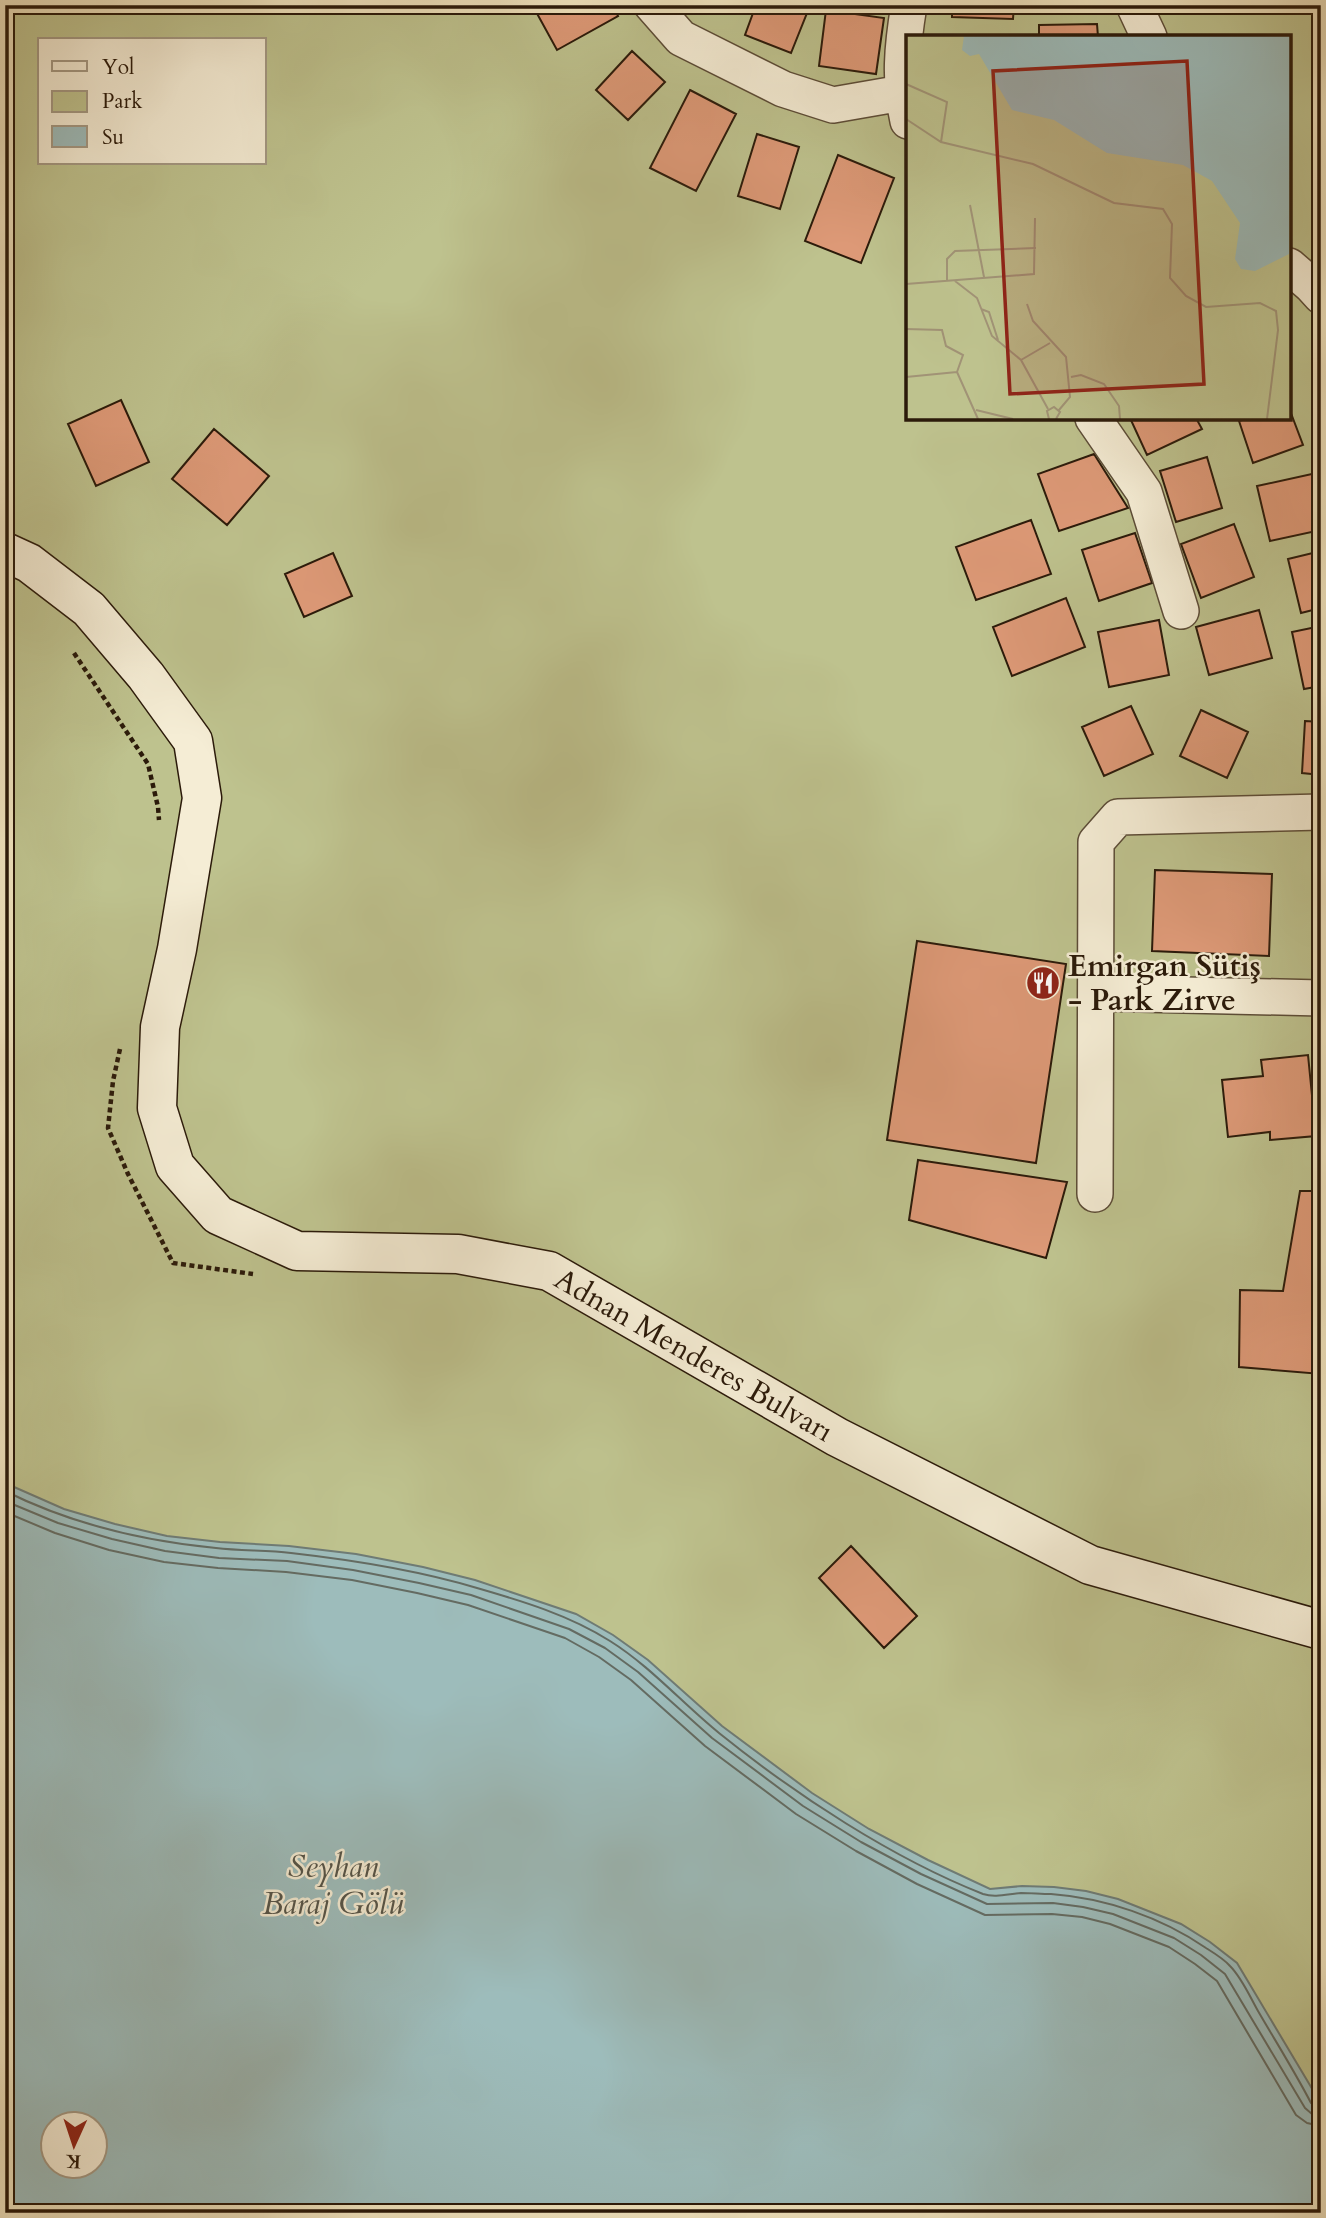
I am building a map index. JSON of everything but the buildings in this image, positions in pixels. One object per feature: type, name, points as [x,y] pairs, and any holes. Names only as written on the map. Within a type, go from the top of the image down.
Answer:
[{"type":"street","points":[[652,5],[681,38],[783,89],[834,105],[905,107],[903,39],[909,5]]},
{"type":"street","points":[[1134,5],[1148,35]]},
{"type":"street","points":[[1291,269],[1321,296]]},
{"type":"street","points":[[1094,420],[1144,492],[1181,611]]},
{"type":"street","name":"Adnan Menderes Bulvarı","points":[[5,552],[29,563],[89,609],[146,676],[193,740],[202,798],[177,949],[160,1027],[157,1108],[175,1166],[218,1215],[297,1251],[458,1254],[549,1271],[837,1437],[1090,1565],[1321,1630]]},
{"type":"street","points":[[1095,1194],[1096,842],[1118,817],[1321,812]]},
{"type":"street","points":[[1096,993],[1321,998]]},
{"type":"green space","points":[[5,5],[1321,5],[1321,2213],[5,2213]]},
{"type":"water","name":"Seyhan Baraj Gölü","points":[[5,1483],[64,1509],[167,1536],[356,1554],[475,1580],[576,1614],[613,1635],[648,1660],[722,1726],[812,1793],[869,1829],[928,1860],[990,1889],[1022,1886],[1086,1891],[1118,1899],[1181,1924],[1237,1963],[1317,2097],[1321,2107],[1321,2213],[5,2213]]},
{"type":"place","name":"Emirgan Sütiş - Park Zirve","points":[[1043,983]]}]
